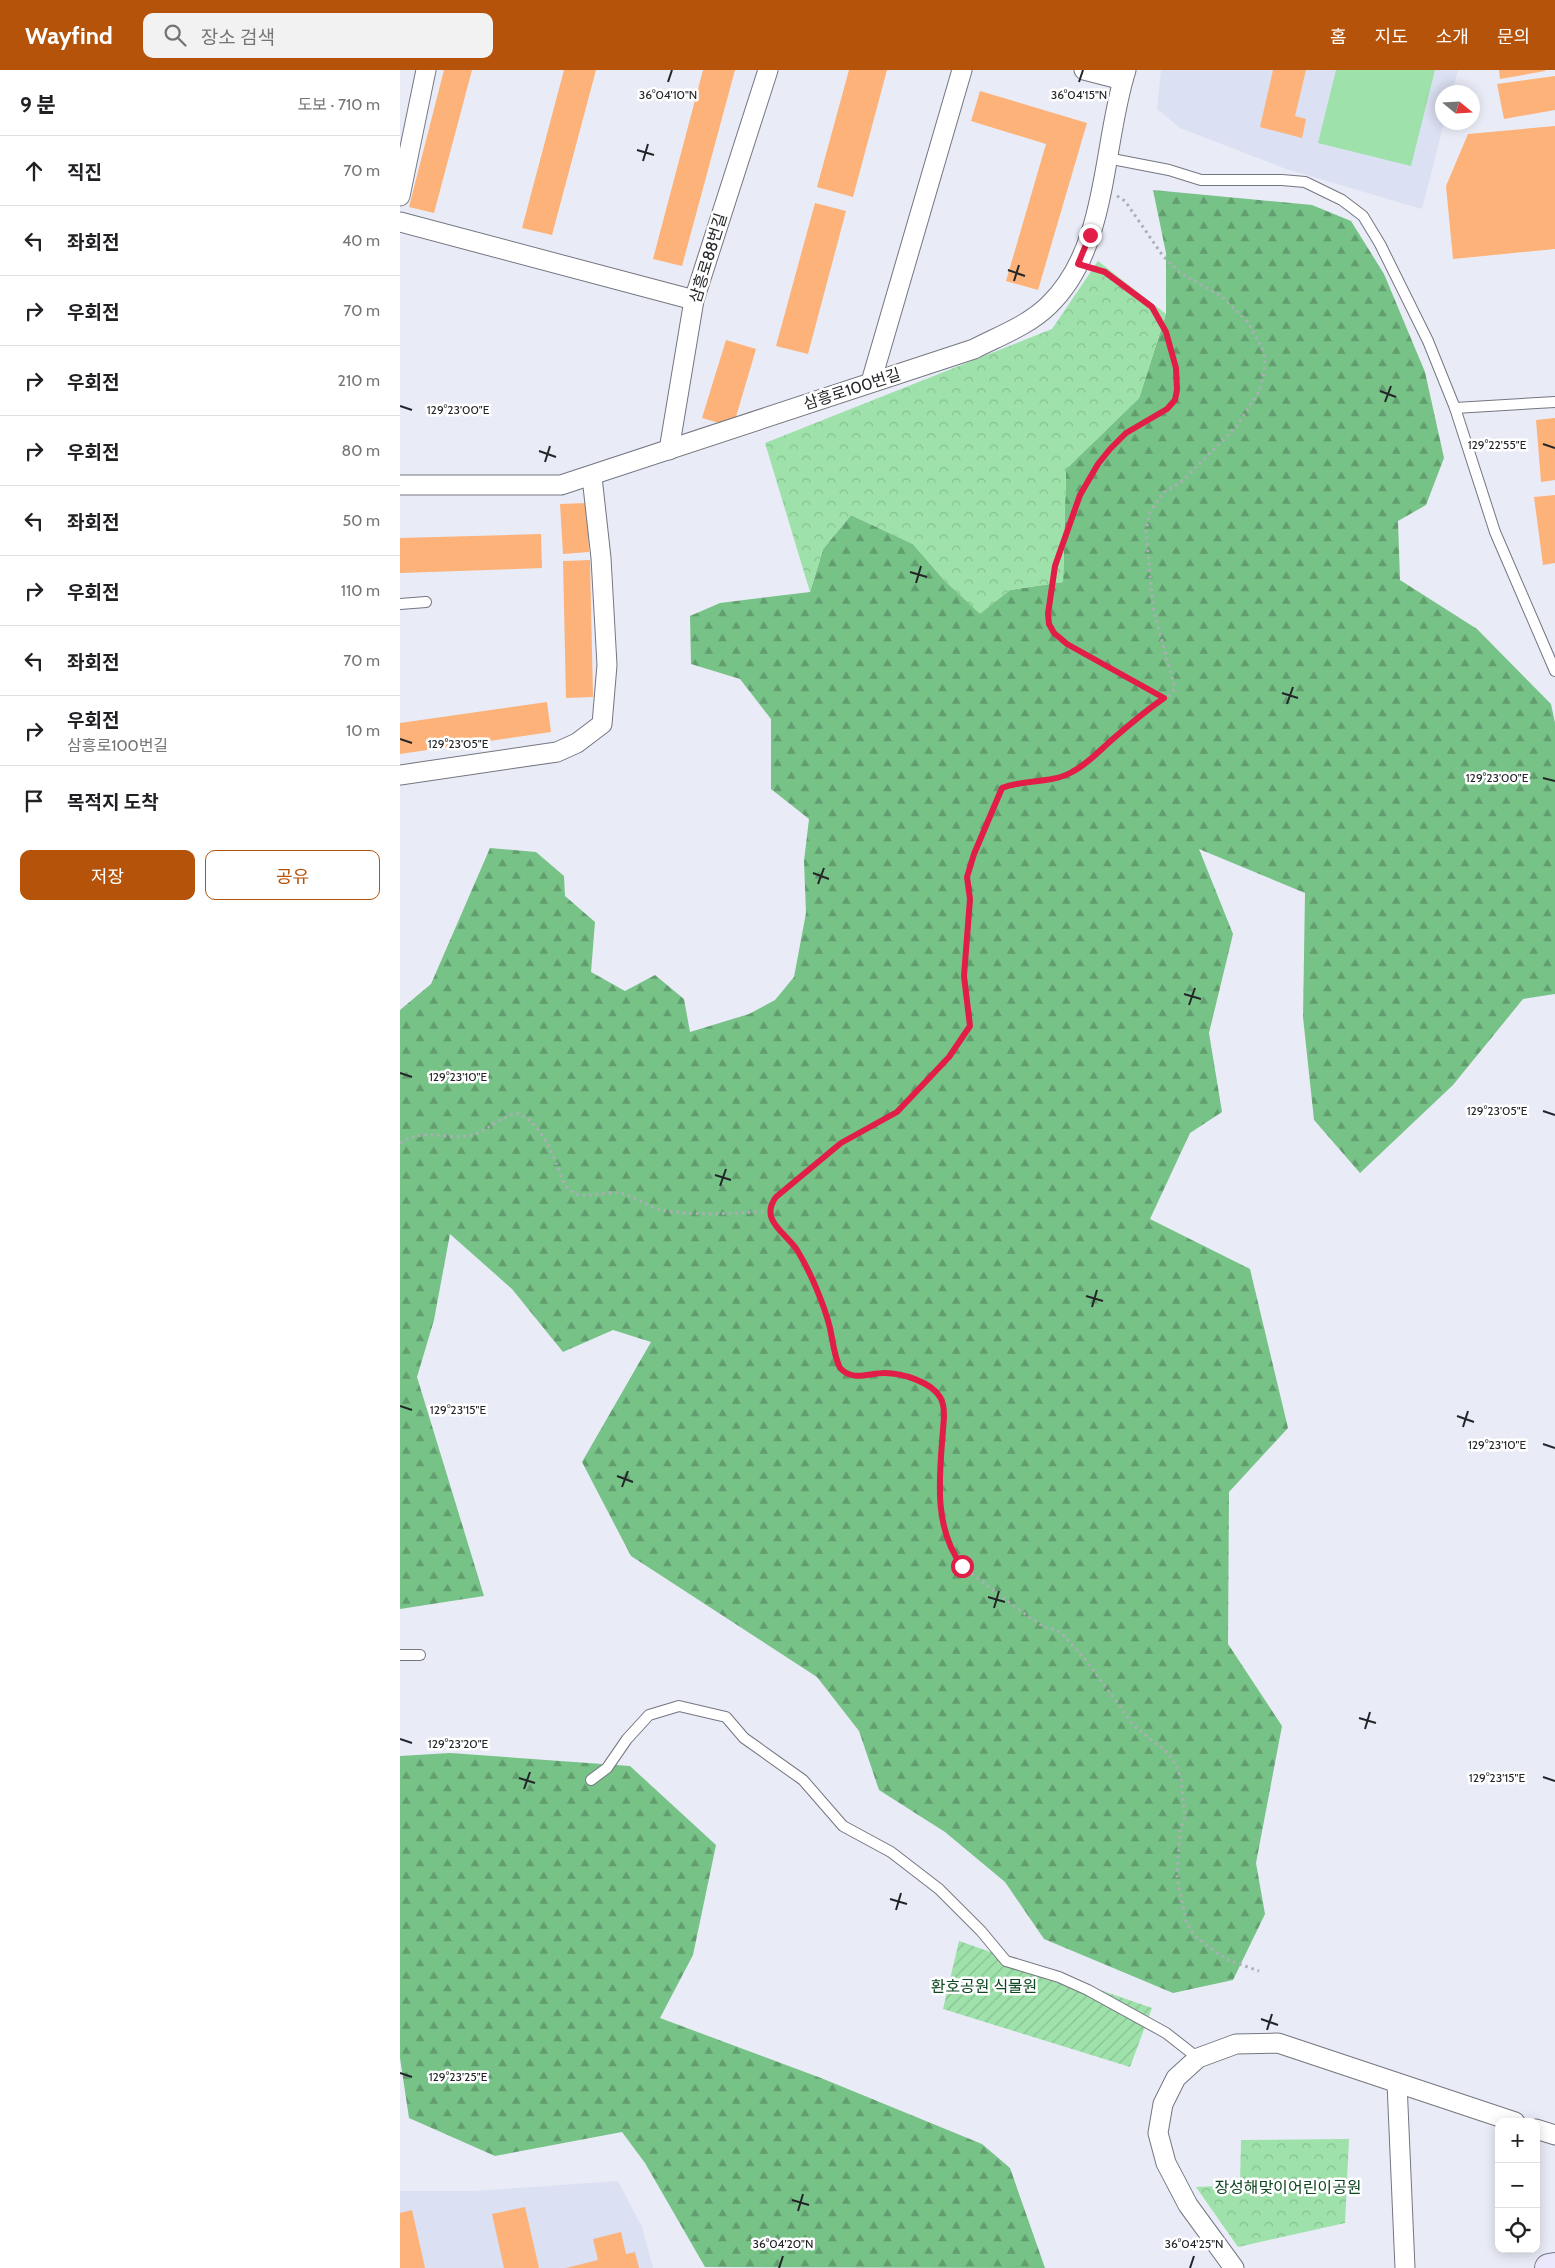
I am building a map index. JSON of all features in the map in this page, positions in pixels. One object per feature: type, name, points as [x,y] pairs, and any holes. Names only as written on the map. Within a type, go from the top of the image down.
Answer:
[{"type":"street","points":[[400,196],[426,70]]},
{"type":"street","name":"삼흥로88번길","points":[[669,450],[694,300],[768,70]]},
{"type":"street","points":[[871,382],[962,70]]},
{"type":"street","points":[[1084,70],[1124,75]]},
{"type":"street","name":"삼흥로100번길","points":[[400,485],[561,486],[974,349],[1018,328],[1049,305],[1075,273],[1090,235],[1124,75]]},
{"type":"street","points":[[400,222],[694,300]]},
{"type":"street","points":[[400,775],[557,752],[577,744],[602,724],[607,665],[601,558],[592,477]]},
{"type":"street","points":[[1234,2268],[1188,2205],[1166,2163],[1158,2133],[1163,2104],[1176,2078],[1198,2058],[1236,2044],[1278,2043],[1503,2118]]},
{"type":"street","points":[[1397,2083],[1405,2268]]},
{"type":"street","points":[[1540,2130],[1555,2135]]},
{"type":"street","points":[[1549,2268],[1555,2267]]},
{"type":"lane","points":[[1107,158],[1169,170],[1201,180],[1282,180],[1305,182],[1342,200],[1363,216],[1372,230],[1428,341],[1455,408],[1495,532],[1555,671]]},
{"type":"lane","points":[[1455,408],[1555,402]]},
{"type":"lane","points":[[400,604],[426,602]]},
{"type":"lane","points":[[400,1655],[420,1655]]},
{"type":"lane","points":[[591,1780],[607,1768],[627,1740],[649,1715],[679,1706],[726,1717],[744,1738],[803,1780],[843,1826],[891,1852],[939,1889],[981,1931],[1006,1961],[1060,1977],[1088,1990],[1166,2033],[1198,2058]]},
{"type":"path","points":[[1099,194],[1117,196],[1126,201],[1163,256],[1180,273],[1229,302],[1248,322],[1263,350],[1265,359],[1260,390],[1236,427],[1180,483],[1164,492],[1157,500],[1149,517],[1146,530],[1154,608],[1175,688],[1171,695],[1140,716],[1088,762],[1072,773],[1056,778],[1013,783],[1002,788],[974,854],[967,877],[970,899],[964,976],[970,1026],[949,1057],[897,1112],[841,1143],[776,1197],[770,1204],[769,1211],[770,1218],[797,1250],[810,1276],[827,1317],[840,1368],[846,1374],[854,1376],[888,1373],[908,1377],[932,1389],[940,1397],[944,1405],[940,1501],[948,1538],[956,1557],[971,1574],[1015,1607],[1044,1627],[1057,1630],[1064,1636],[1087,1661],[1133,1725],[1168,1754],[1176,1765],[1181,1779],[1185,1816],[1180,1831],[1177,1876],[1186,1921],[1195,1936],[1209,1948],[1228,1960],[1259,1971]]},
{"type":"path","points":[[1078,264],[1105,272],[1152,307],[1166,332],[1176,368],[1177,390],[1175,400],[1167,409],[1126,433],[1110,449],[1088,479],[1078,500],[1055,566],[1048,614],[1049,624],[1054,633],[1067,644],[1164,698]]},
{"type":"path","points":[[400,1143],[409,1137],[421,1134],[459,1136],[477,1134],[507,1116],[516,1113],[523,1115],[539,1132],[551,1151],[565,1186],[574,1194],[584,1196],[619,1193],[658,1209],[679,1212],[769,1211]]},
{"type":"shaded area","points":[[1161,70],[1458,70],[1454,85],[1435,85],[1435,130],[1442,130],[1422,209],[1286,169],[1180,128],[1157,109]]},
{"type":"shaded area","points":[[618,2181],[642,2227],[653,2268],[400,2268],[400,2191],[474,2191]]},
{"type":"green space","points":[[1336,70],[1435,70],[1411,166],[1318,143]]},
{"type":"green space","points":[[1153,190],[1312,205],[1351,221],[1384,274],[1425,372],[1444,458],[1426,505],[1398,521],[1400,580],[1477,629],[1551,704],[1555,723],[1555,994],[1523,999],[1453,1085],[1360,1173],[1314,1120],[1303,1017],[1305,893],[1199,849],[1233,934],[1209,1033],[1222,1112],[1190,1133],[1150,1219],[1250,1269],[1288,1428],[1229,1492],[1228,1644],[1282,1726],[1256,1863],[1265,1914],[1233,1980],[1173,1993],[1044,1939],[1005,1882],[945,1832],[879,1790],[859,1731],[817,1677],[631,1556],[582,1462],[651,1342],[613,1330],[563,1352],[512,1289],[450,1234],[434,1320],[417,1377],[484,1596],[400,1609],[400,1010],[431,984],[490,848],[536,852],[564,876],[565,896],[595,922],[591,972],[625,991],[655,975],[684,999],[690,1032],[749,1014],[775,1000],[794,977],[806,913],[804,861],[809,819],[771,789],[771,719],[740,679],[691,664],[690,616],[720,603],[810,592],[823,549],[851,515],[913,544],[945,581],[980,613],[1010,590],[1063,582],[1066,469],[1139,398],[1166,314],[1166,253]]},
{"type":"green space","points":[[1098,261],[1166,314],[1139,398],[1066,469],[1063,582],[1010,590],[980,614],[945,581],[913,544],[851,515],[823,549],[810,592],[765,443],[1052,329]]},
{"type":"green space","points":[[450,1753],[630,1766],[716,1845],[693,1955],[660,2018],[821,2078],[982,2144],[1010,2168],[1045,2268],[705,2267],[645,2163],[622,2132],[495,2156],[409,2118],[400,2058],[400,1756]]},
{"type":"green space","name":"환호공원 식물원","points":[[959,1941],[1152,2008],[1130,2067],[943,2009]]},
{"type":"green space","name":"장성해맞이어린이공원","points":[[1349,2139],[1345,2223],[1238,2247],[1196,2187],[1240,2185],[1241,2140]]},
{"type":"building","points":[[444,70],[472,70],[434,213],[409,207]]},
{"type":"building","points":[[564,70],[596,70],[552,235],[522,228]]},
{"type":"building","points":[[703,70],[735,70],[682,266],[653,259]]},
{"type":"building","points":[[849,70],[887,70],[853,197],[817,187]]},
{"type":"building","points":[[1273,70],[1306,70],[1295,116],[1306,119],[1302,138],[1260,127]]},
{"type":"building","points":[[1499,70],[1545,70],[1545,71],[1500,79]]},
{"type":"building","points":[[1555,76],[1555,110],[1504,119],[1497,84]]},
{"type":"building","points":[[980,91],[1087,123],[1038,290],[1006,281],[1046,144],[971,121]]},
{"type":"building","points":[[1555,126],[1555,249],[1453,259],[1446,186],[1468,134]]},
{"type":"building","points":[[815,203],[846,211],[808,354],[776,346]]},
{"type":"building","points":[[726,340],[756,349],[733,427],[702,418]]},
{"type":"building","points":[[1555,418],[1555,480],[1541,482],[1536,420]]},
{"type":"building","points":[[1555,495],[1555,563],[1543,565],[1534,497]]},
{"type":"building","points":[[587,503],[589,552],[563,554],[560,504]]},
{"type":"building","points":[[541,534],[542,568],[400,573],[400,538]]},
{"type":"building","points":[[590,560],[593,697],[566,698],[563,561]]},
{"type":"building","points":[[547,702],[551,732],[400,754],[400,723]]},
{"type":"building","points":[[525,2207],[539,2268],[504,2268],[492,2214]]},
{"type":"building","points":[[412,2210],[425,2268],[400,2268],[400,2213]]},
{"type":"building","points":[[621,2232],[626,2254],[635,2252],[639,2268],[566,2268],[598,2260],[593,2239]]},
{"type":"route","points":[[962,1566],[948,1538],[940,1501],[944,1416],[944,1405],[940,1397],[923,1383],[908,1377],[888,1373],[854,1376],[846,1374],[840,1368],[827,1317],[810,1276],[797,1250],[770,1218],[769,1211],[770,1204],[776,1197],[841,1143],[897,1112],[924,1081],[949,1057],[970,1026],[964,976],[967,953],[966,929],[970,899],[967,877],[974,854],[1002,788],[1013,783],[1056,778],[1072,773],[1088,762],[1146,711],[1164,698],[1067,644],[1054,633],[1049,624],[1048,614],[1055,566],[1080,495],[1088,479],[1110,449],[1126,433],[1167,409],[1175,400],[1177,390],[1176,368],[1166,332],[1152,307],[1105,272],[1078,264],[1090,235]]}]
